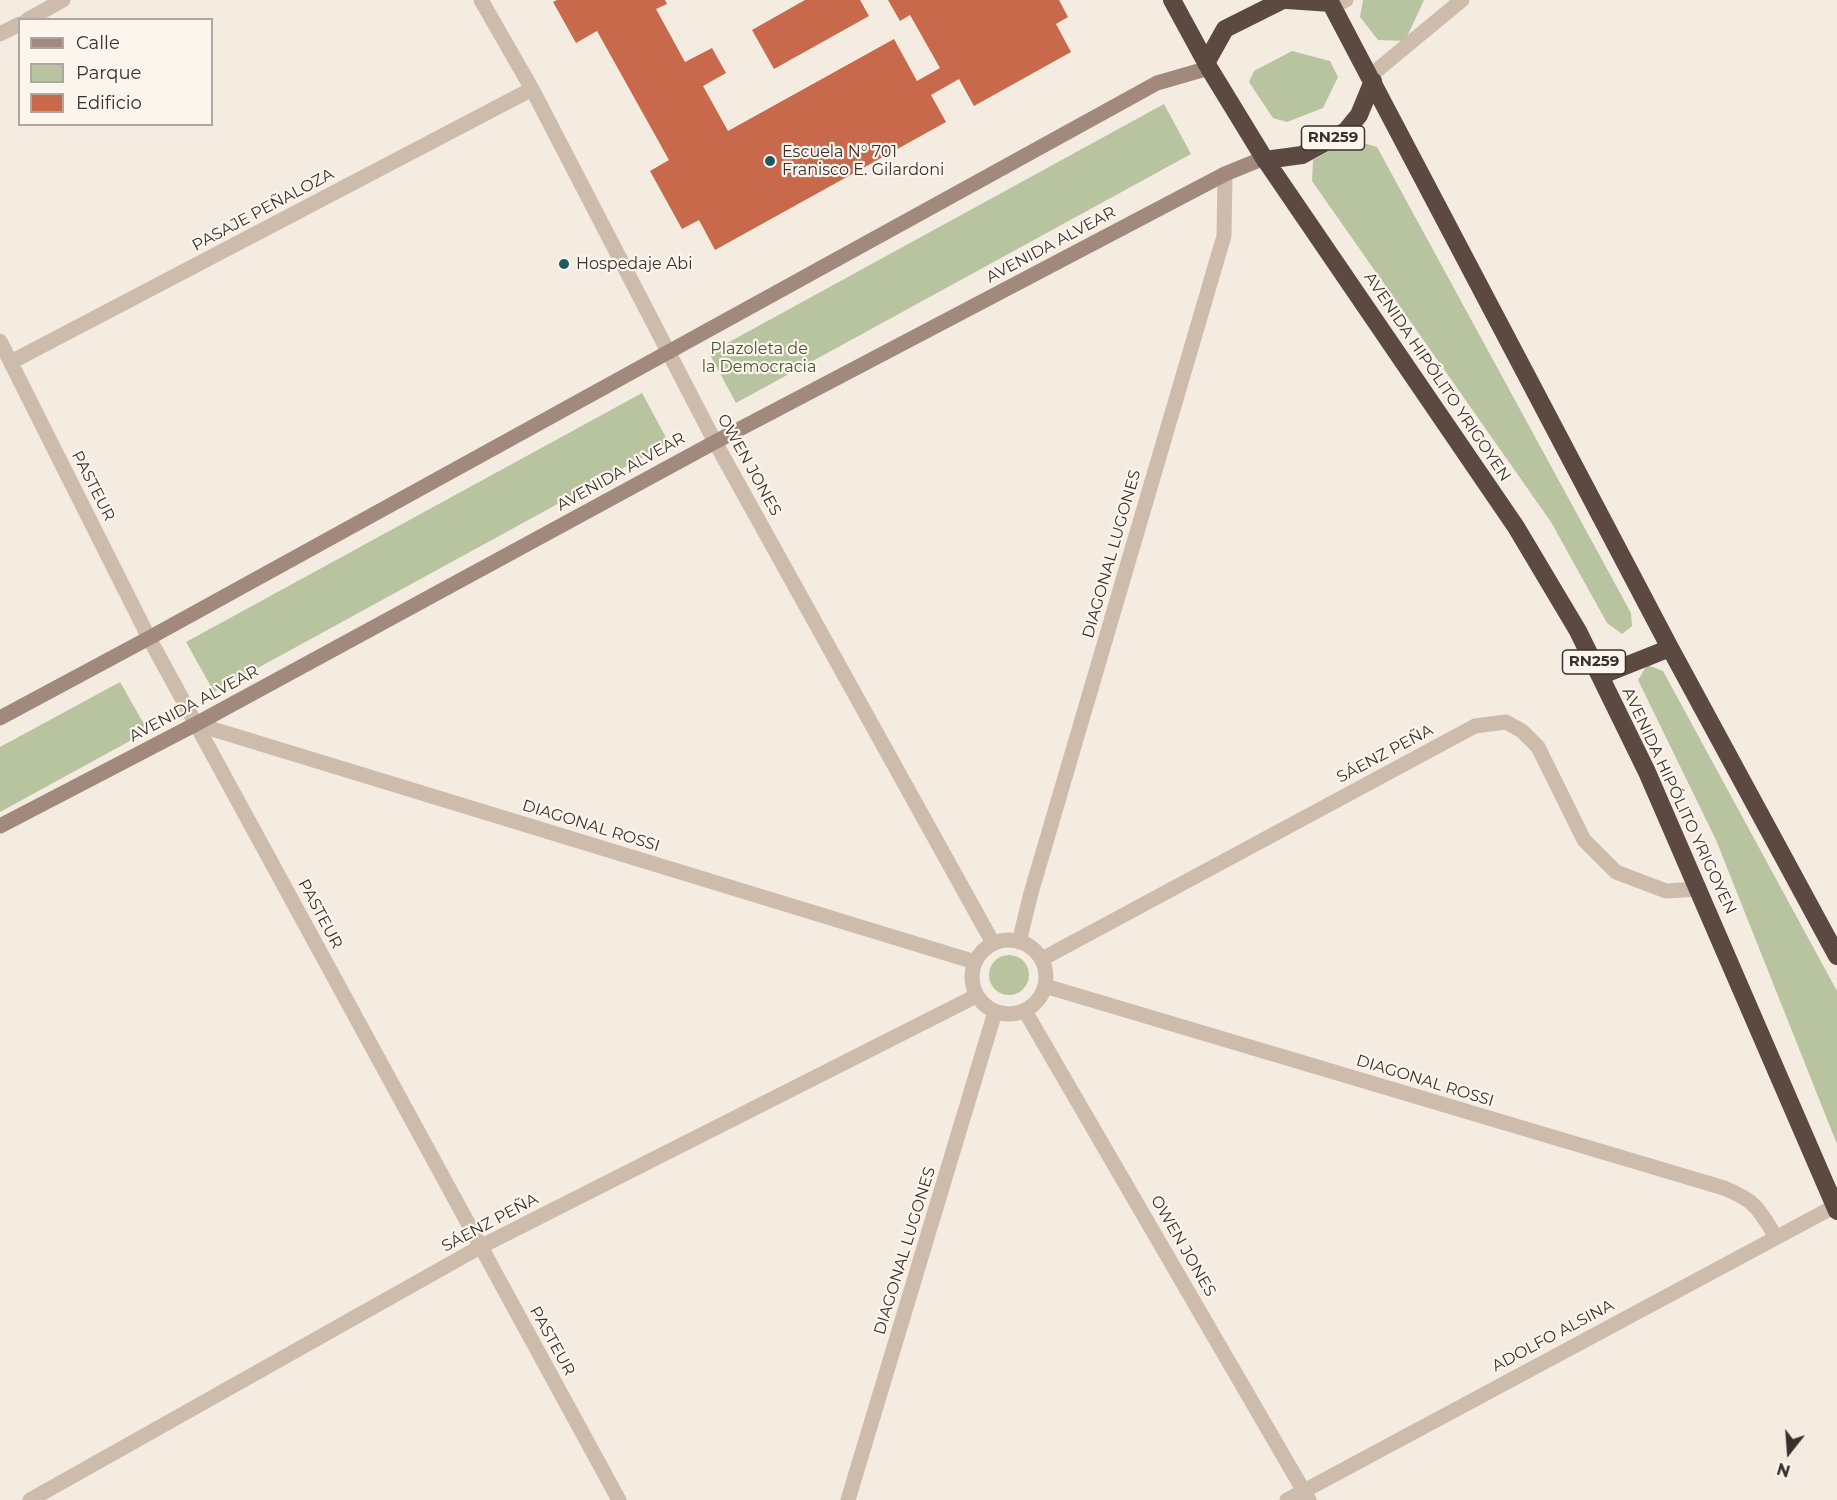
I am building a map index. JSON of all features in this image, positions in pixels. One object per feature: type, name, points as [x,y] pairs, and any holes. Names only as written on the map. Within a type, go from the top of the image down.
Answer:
[{"type":"highway","name":"RN259","points":[[1172,0],[1208,66],[1264,159],[1302,155],[1346,131],[1359,115],[1372,79]]},
{"type":"highway","points":[[1208,66],[1225,29],[1285,0],[1335,3],[1372,79],[1670,648],[1837,956]]},
{"type":"highway","name":"AVENIDA HIPÓLITO YRIGOYEN","points":[[1264,159],[1516,527],[1578,631],[1647,772],[1836,1207]]},
{"type":"highway","points":[[1600,676],[1670,648]]},
{"type":"main road","points":[[0,718],[1157,83],[1208,66]]},
{"type":"main road","name":"AVENIDA ALVEAR","points":[[0,826],[196,724],[715,442],[1225,174],[1264,159]]},
{"type":"street","points":[[31,18],[63,0]]},
{"type":"street","name":"OWEN JONES","points":[[481,0],[532,89],[715,442],[993,943]]},
{"type":"street","points":[[1372,79],[1462,0]]},
{"type":"street","points":[[0,34],[18,25]]},
{"type":"street","name":"PASAJE PEÑALOZA","points":[[11,362],[532,89]]},
{"type":"street","name":"DIAGONAL LUGONES","points":[[1019,942],[1034,882],[1224,236],[1225,174]]},
{"type":"street","name":"PASTEUR","points":[[0,341],[149,638],[619,1500]]},
{"type":"street","name":"SÁENZ PEÑA","points":[[1042,959],[1475,726],[1506,722],[1522,732],[1538,747],[1584,840],[1616,872],[1666,891],[1699,889]]},
{"type":"street","name":"DIAGONAL ROSSI","points":[[196,724],[975,962]]},
{"type":"street","points":[[1010,940],[1019,942],[1034,949],[1042,959],[1046,971],[1045,986],[1035,1004],[1025,1011],[1014,1015],[1001,1014],[980,1003],[976,996],[971,980],[975,962],[987,946],[993,943],[1010,940]]},
{"type":"street","name":"DIAGONAL ROSSI","points":[[1045,986],[1724,1188],[1746,1197],[1760,1210],[1776,1237]]},
{"type":"street","name":"SÁENZ PEÑA","points":[[30,1500],[480,1247],[976,996]]},
{"type":"street","name":"OWEN JONES","points":[[1025,1011],[1307,1495]]},
{"type":"street","name":"DIAGONAL LUGONES","points":[[848,1500],[995,1012]]},
{"type":"street","name":"ADOLFO ALSINA","points":[[1287,1500],[1307,1495],[1776,1237],[1836,1207]]},
{"type":"green space","points":[[1363,0],[1424,0],[1405,41],[1378,40],[1360,17]]},
{"type":"green space","points":[[1292,51],[1330,61],[1338,77],[1323,108],[1287,122],[1273,118],[1249,82],[1254,71]]},
{"type":"green space","name":"Plazoleta de la Democracia","points":[[1164,104],[1191,154],[736,403],[709,353]]},
{"type":"green space","points":[[1351,139],[1377,147],[1631,613],[1632,626],[1622,634],[1607,623],[1551,522],[1312,181],[1313,160]]},
{"type":"green space","points":[[642,393],[669,443],[214,692],[186,642]]},
{"type":"green space","points":[[1647,665],[1663,671],[1837,991],[1837,1144],[1716,840],[1638,680]]},
{"type":"green space","points":[[120,682],[148,731],[0,812],[0,747]]},
{"type":"green space","points":[[1009,955],[1017,956],[1023,961],[1028,967],[1028,983],[1023,989],[1017,994],[1009,995],[1001,994],[995,989],[990,983],[989,975],[990,967],[995,961],[1001,956]]},
{"type":"building","points":[[557,0],[665,0],[667,4],[656,9],[685,62],[712,48],[726,73],[703,86],[728,131],[894,39],[917,81],[940,68],[910,15],[900,21],[888,0],[1059,0],[1068,17],[1056,24],[1071,52],[974,106],[959,79],[931,95],[946,122],[715,250],[699,220],[682,229],[650,171],[669,160],[597,31],[576,43],[553,2]]},
{"type":"building","points":[[805,0],[860,0],[869,16],[774,69],[752,30]]},
{"type":"place","name":"Escuela N° 701 Franisco E. Gilardoni","points":[[770,161]]},
{"type":"place","name":"Hospedaje Abi","points":[[564,264]]}]
